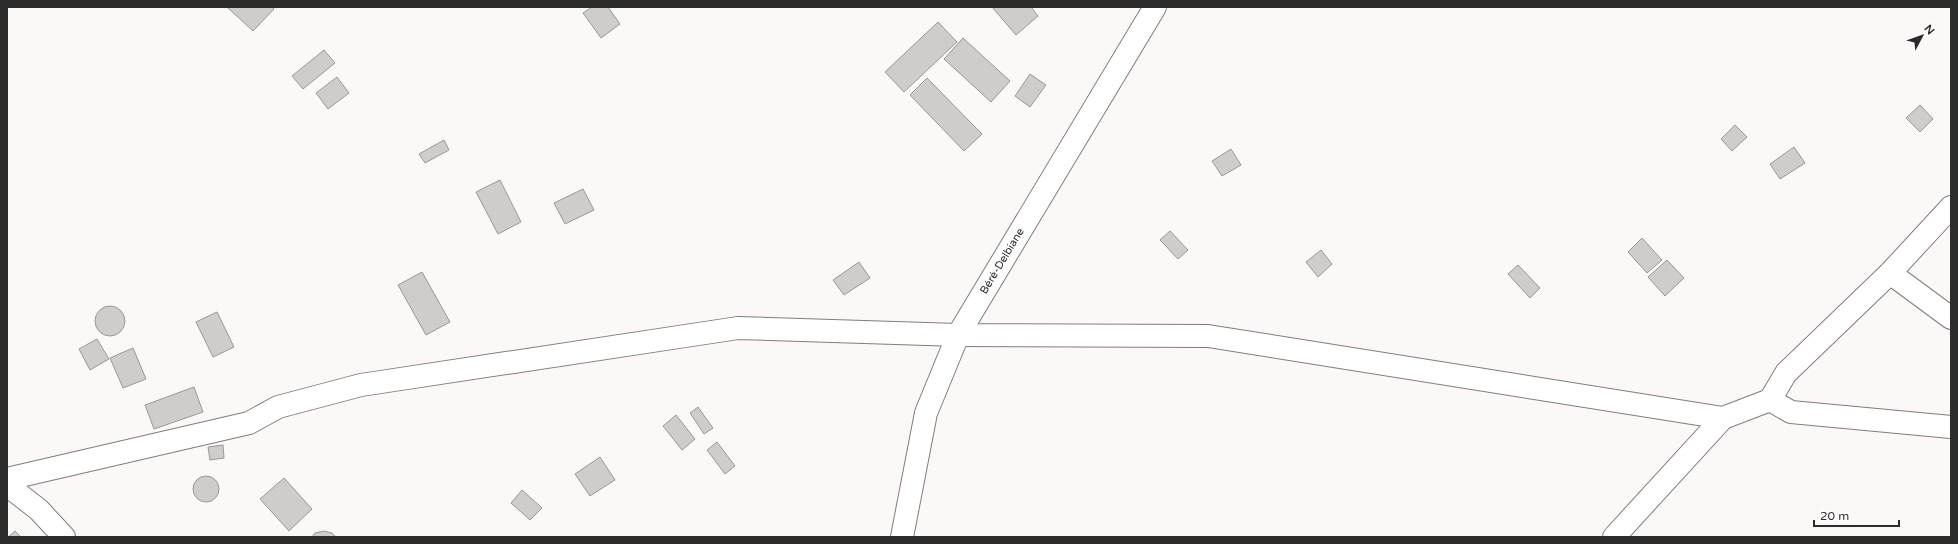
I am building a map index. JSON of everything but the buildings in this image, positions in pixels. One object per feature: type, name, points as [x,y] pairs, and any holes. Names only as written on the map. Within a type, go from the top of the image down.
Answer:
[{"type":"street","name":"Béré-Delbiane","points":[[902,537],[926,413],[958,335],[1155,7]]},
{"type":"street","points":[[1614,537],[1723,418],[1770,400],[1786,373],[1890,273],[1951,206]]},
{"type":"street","points":[[1890,273],[1951,318]]},
{"type":"street","points":[[7,479],[249,423],[278,407],[361,385],[738,328],[958,335],[1208,336],[1723,418]]},
{"type":"street","points":[[1770,400],[1790,412],[1951,427]]},
{"type":"street","points":[[7,486],[39,510],[64,537]]}]
